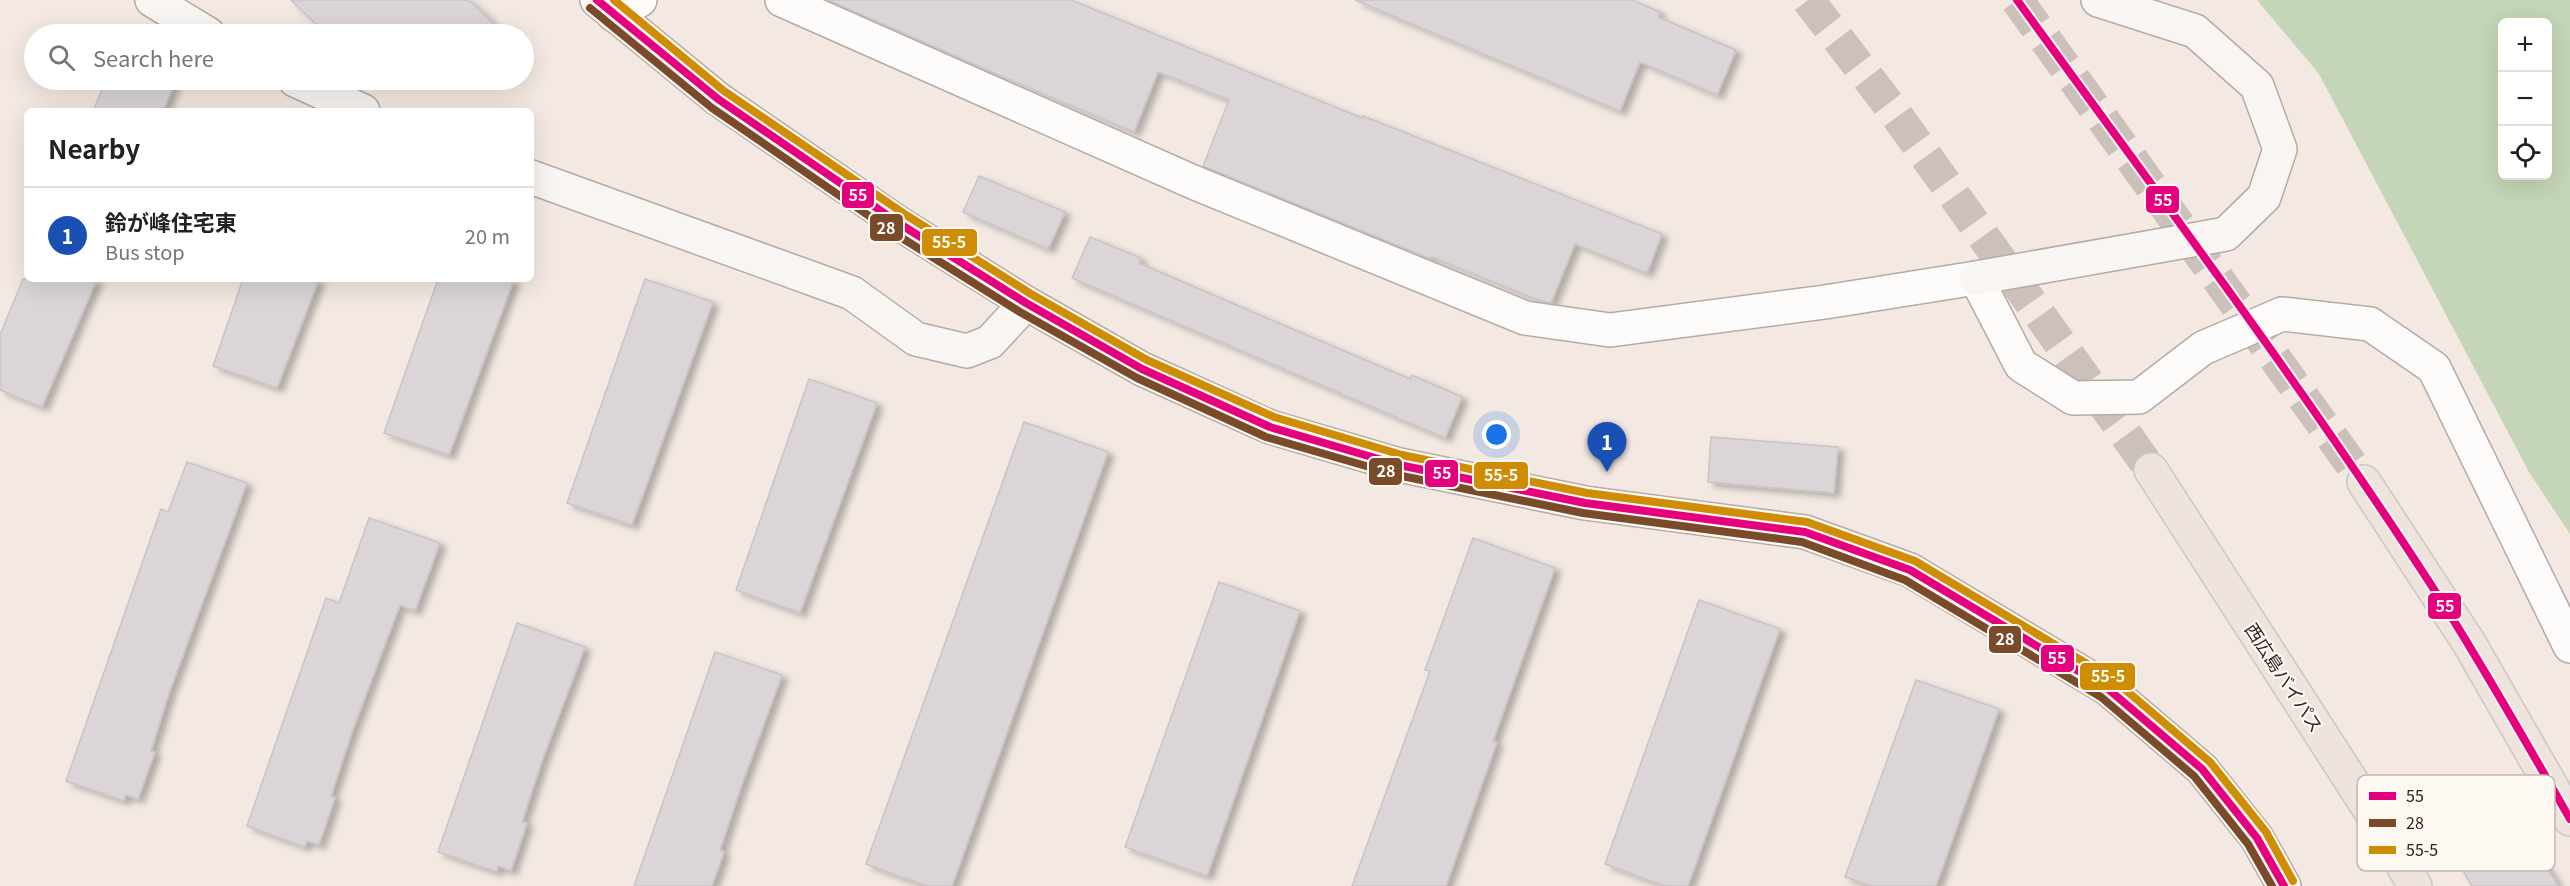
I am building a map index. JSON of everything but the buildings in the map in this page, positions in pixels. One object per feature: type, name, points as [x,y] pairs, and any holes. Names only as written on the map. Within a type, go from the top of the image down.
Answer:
[{"type":"highway","name":"西広島バイパス","points":[[2151,470],[2357,789]]},
{"type":"highway","points":[[2364,482],[2469,643],[2545,775]]},
{"type":"highway","points":[[2555,793],[2570,819]]},
{"type":"highway","name":"西広島バイパス","points":[[2406,871],[2415,886]]},
{"type":"street","points":[[152,0],[192,24]]},
{"type":"street","points":[[782,0],[1193,182],[1525,318],[1610,330],[1825,302],[2226,234],[2265,197],[2280,149],[2257,86],[2195,31],[2105,0],[2098,0]]},
{"type":"street","points":[[617,5],[718,99],[900,224],[1026,303],[1142,369],[1270,427],[1399,465],[1585,503],[1805,532],[1910,570],[2107,688],[2202,769],[2257,838],[2284,886]]},
{"type":"street","points":[[317,90],[356,108]]},
{"type":"street","points":[[534,178],[852,293],[916,339],[967,351],[990,342],[1026,303]]},
{"type":"street","points":[[1976,278],[2021,365],[2073,398],[2139,397],[2203,348],[2282,314],[2370,324],[2434,368],[2570,646]]},
{"type":"green space","points":[[2257,0],[2570,0],[2570,534],[2529,472],[2319,74]]},
{"type":"tunnel","points":[[1808,0],[1892,109],[2151,470]]},
{"type":"tunnel","points":[[2017,0],[2364,482]]},
{"type":"transit line","name":"55","points":[[597,0],[718,99],[900,224],[1026,303],[1142,369],[1270,427],[1399,465],[1585,503],[1805,532],[1910,570],[2107,688],[2202,769],[2257,838],[2284,886]]},
{"type":"transit line","name":"55-5","points":[[614,0],[724,91],[906,215],[1031,294],[1147,360],[1274,417],[1402,455],[1587,493],[1807,522],[1915,561],[2114,680],[2210,762],[2266,832],[2293,881]]},
{"type":"transit line","name":"55","points":[[2017,0],[2342,451],[2444,605],[2545,775]]},
{"type":"transit line","name":"28","points":[[590,8],[712,108],[894,233],[1020,312],[1137,378],[1266,437],[1397,475],[1583,513],[1802,542],[1905,580],[2101,697],[2194,776],[2248,844],[2272,886]]},
{"type":"transit line","name":"55","points":[[2555,793],[2570,819]]},
{"type":"place","name":"鈴が峰住宅東","points":[[1607,472]]}]
